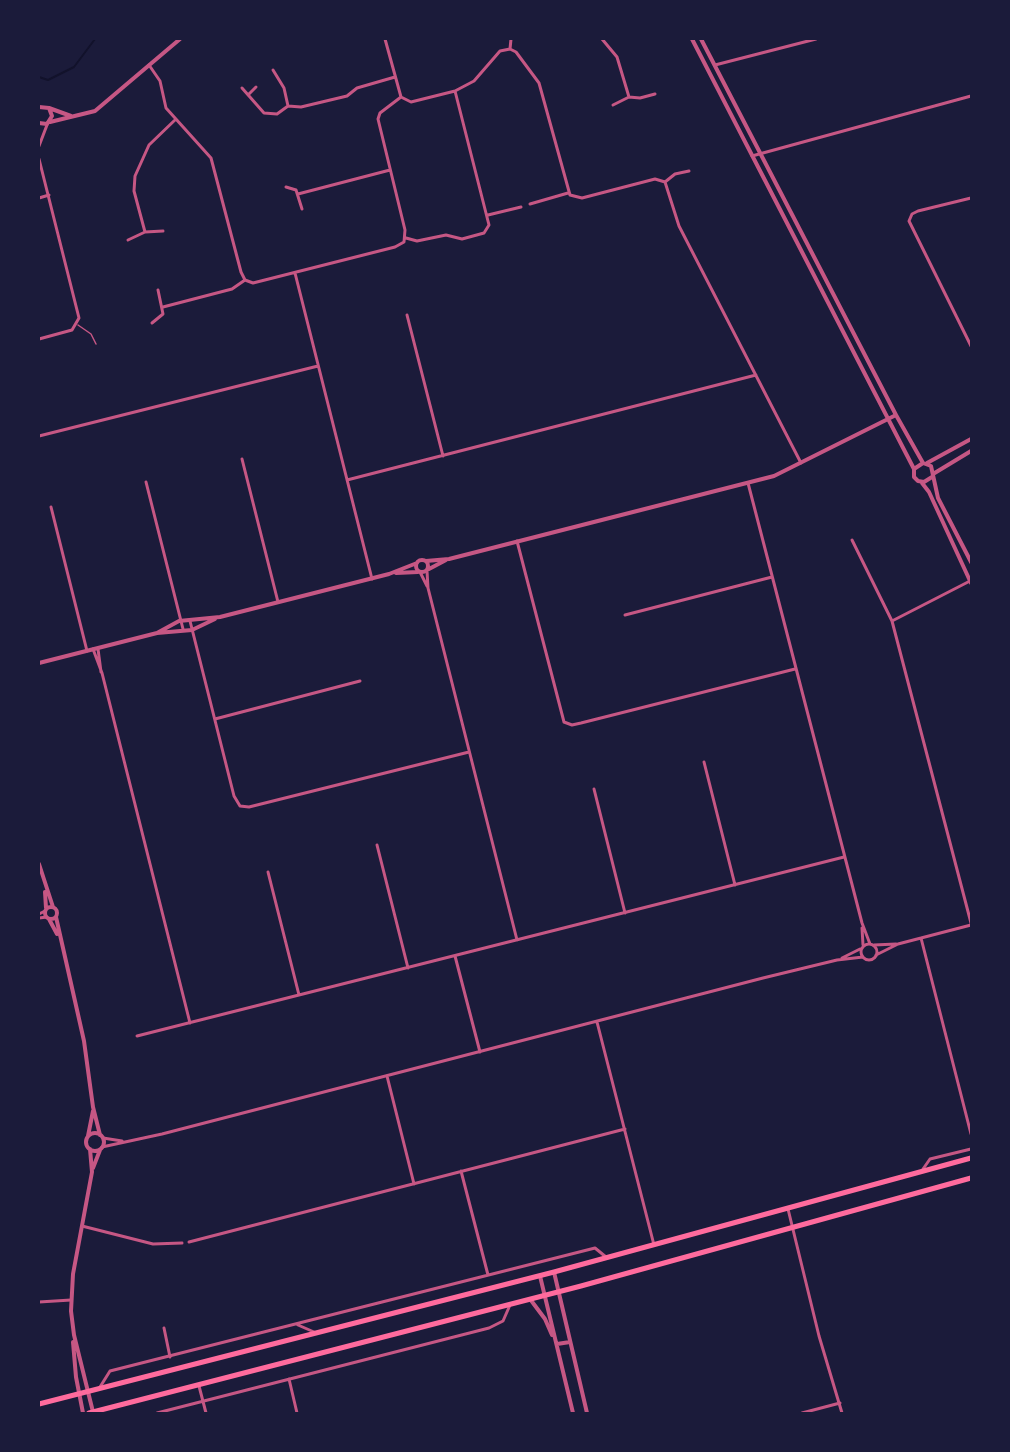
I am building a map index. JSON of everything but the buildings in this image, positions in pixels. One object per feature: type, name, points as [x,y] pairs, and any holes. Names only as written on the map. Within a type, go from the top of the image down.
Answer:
[{"type":"main road","points":[[40,1402],[540,1276],[971,1158]]},
{"type":"main road","points":[[92,1413],[559,1292],[971,1178]]},
{"type":"street","points":[[39,123],[49,123],[95,111],[180,39]]},
{"type":"street","points":[[385,39],[401,97],[411,102],[455,91],[474,81],[500,51],[510,49],[519,56],[539,83],[568,193]]},
{"type":"street","points":[[510,49],[511,39]]},
{"type":"street","points":[[603,39],[617,57],[629,97]]},
{"type":"street","points":[[692,39],[914,469],[914,477],[929,492],[971,581],[892,621]]},
{"type":"street","points":[[701,39],[896,415],[925,463],[932,469],[938,498],[971,562]]},
{"type":"street","points":[[706,67],[816,39]]},
{"type":"street","points":[[149,66],[159,78],[166,108],[206,150],[213,163],[245,280]]},
{"type":"street","points":[[273,70],[284,88],[288,106]]},
{"type":"street","points":[[242,88],[261,111],[267,114],[277,114],[288,106],[301,107],[347,96],[362,87],[395,77]]},
{"type":"street","points":[[248,95],[256,87]]},
{"type":"street","points":[[406,238],[417,241],[446,235],[459,239],[481,234],[489,225],[455,91]]},
{"type":"street","points":[[613,105],[629,97],[655,94]]},
{"type":"street","points":[[752,156],[971,96]]},
{"type":"street","points":[[401,97],[381,113],[378,119],[406,238]]},
{"type":"street","points":[[39,107],[74,117]]},
{"type":"street","points":[[39,148],[52,114],[49,108]]},
{"type":"street","points":[[145,232],[134,191],[135,176],[149,144],[176,119]]},
{"type":"street","points":[[39,141],[39,148]]},
{"type":"street","points":[[39,159],[77,307],[78,325],[68,332],[39,339]]},
{"type":"street","points":[[298,194],[390,170]]},
{"type":"street","points":[[665,182],[675,174],[689,171]]},
{"type":"street","points":[[530,204],[568,193],[578,198],[655,179],[665,182]]},
{"type":"street","points":[[665,182],[679,226],[801,463]]},
{"type":"street","points":[[286,187],[294,188],[302,209]]},
{"type":"street","points":[[39,198],[49,195]]},
{"type":"street","points":[[971,198],[918,211],[912,214],[909,221],[971,346]]},
{"type":"street","points":[[488,215],[521,207]]},
{"type":"street","points":[[128,240],[145,232],[163,231]]},
{"type":"street","points":[[163,307],[232,289],[245,280],[256,283],[395,247],[406,238]]},
{"type":"street","points":[[295,273],[372,579]]},
{"type":"street","points":[[152,323],[161,317],[163,307],[158,290]]},
{"type":"street","points":[[406,315],[443,456]]},
{"type":"street","points":[[39,436],[318,366]]},
{"type":"street","points":[[347,480],[756,375]]},
{"type":"street","points":[[157,633],[181,621],[220,617],[372,579],[417,563],[449,559],[774,476],[896,415]]},
{"type":"street","points":[[914,469],[971,439]]},
{"type":"street","points":[[960,446],[964,454]]},
{"type":"street","points":[[921,482],[971,451]]},
{"type":"street","points":[[242,459],[278,602]]},
{"type":"street","points":[[146,482],[183,629]]},
{"type":"street","points":[[748,483],[844,857],[862,923],[876,954]]},
{"type":"street","points":[[51,507],[87,651]]},
{"type":"street","points":[[90,1149],[387,1076],[837,960],[863,957],[870,959],[898,944],[971,924],[892,621],[852,540]]},
{"type":"street","points":[[517,541],[564,722],[572,725],[581,723],[795,669]]},
{"type":"street","points":[[389,574],[420,572],[449,559]]},
{"type":"street","points":[[426,561],[428,588],[517,940]]},
{"type":"street","points":[[417,563],[428,588]]},
{"type":"street","points":[[625,615],[772,577]]},
{"type":"street","points":[[39,663],[157,633],[192,630],[220,617]]},
{"type":"street","points":[[190,621],[236,801],[240,806],[246,808],[469,752]]},
{"type":"street","points":[[95,649],[190,1023]]},
{"type":"street","points":[[214,718],[360,681]]},
{"type":"street","points":[[704,762],[735,885]]},
{"type":"street","points":[[594,789],[625,912]]},
{"type":"street","points":[[377,845],[408,968]]},
{"type":"street","points":[[137,1036],[844,857]]},
{"type":"street","points":[[39,864],[53,907],[57,911],[58,937],[84,1041],[93,1107],[102,1137],[101,1148],[92,1172],[73,1274],[71,1300],[79,1393],[83,1413]]},
{"type":"street","points":[[268,872],[300,995]]},
{"type":"street","points":[[45,886],[48,918],[58,937]]},
{"type":"street","points":[[39,916],[53,907]]},
{"type":"street","points":[[39,916],[56,917]]},
{"type":"street","points":[[862,923],[863,957]]},
{"type":"street","points":[[921,938],[971,1134]]},
{"type":"street","points":[[837,960],[862,947],[898,944]]},
{"type":"street","points":[[455,956],[480,1052]]},
{"type":"street","points":[[597,1022],[654,1245]]},
{"type":"street","points":[[387,1076],[414,1184]]},
{"type":"street","points":[[92,1172],[90,1149],[87,1145],[93,1107]]},
{"type":"street","points":[[189,1242],[625,1129]]},
{"type":"street","points":[[88,1136],[92,1133],[127,1141]]},
{"type":"street","points":[[922,1171],[930,1160],[971,1149]]},
{"type":"street","points":[[461,1172],[488,1275]]},
{"type":"street","points":[[788,1207],[819,1336],[842,1413]]},
{"type":"street","points":[[82,1226],[153,1244],[182,1243]]},
{"type":"street","points":[[785,1230],[796,1240]]},
{"type":"street","points":[[99,1388],[110,1371],[595,1248],[607,1257]]},
{"type":"street","points":[[554,1272],[587,1413]]},
{"type":"street","points":[[540,1276],[573,1413]]},
{"type":"street","points":[[530,1299],[546,1319],[557,1345]]},
{"type":"street","points":[[39,1302],[71,1300]]},
{"type":"street","points":[[157,1413],[489,1328],[503,1321],[511,1304]]},
{"type":"street","points":[[297,1325],[316,1333]]},
{"type":"street","points":[[164,1328],[170,1357]]},
{"type":"street","points":[[74,1335],[92,1413]]},
{"type":"street","points":[[557,1345],[570,1342]]},
{"type":"street","points":[[289,1379],[297,1413]]},
{"type":"street","points":[[199,1384],[206,1413]]},
{"type":"street","points":[[802,1413],[840,1403]]},
{"type":"lane","points":[[78,325],[92,334],[96,344]]},
{"type":"waterway","points":[[39,77],[48,80],[74,67],[95,39]]}]
